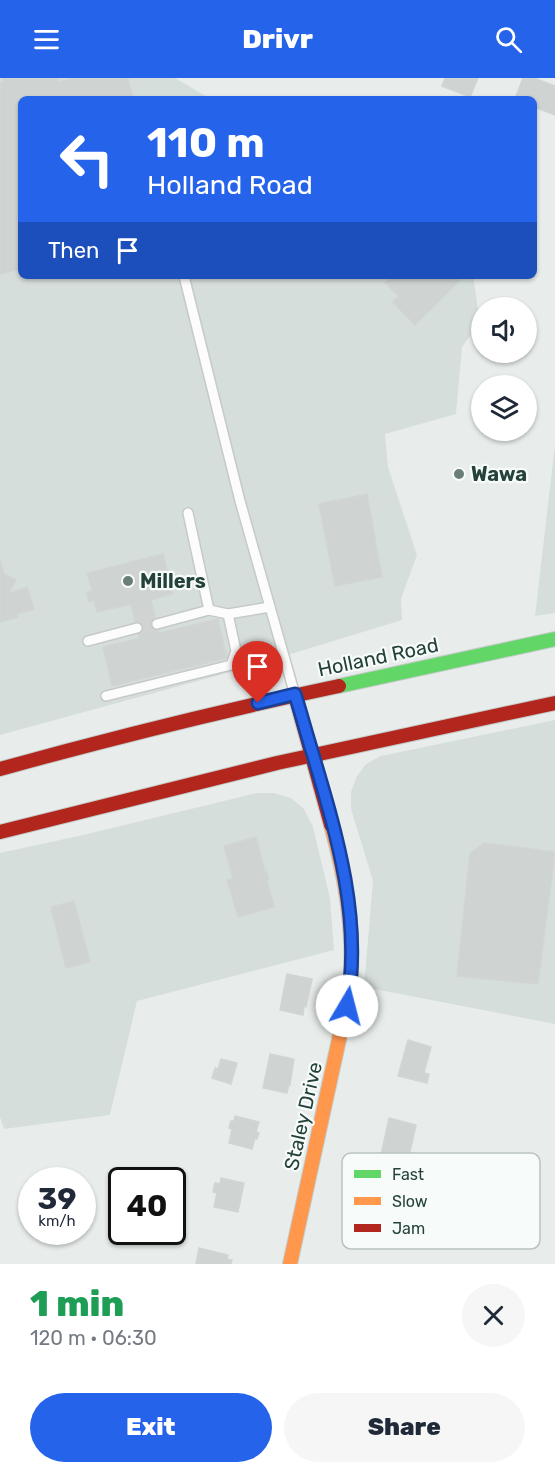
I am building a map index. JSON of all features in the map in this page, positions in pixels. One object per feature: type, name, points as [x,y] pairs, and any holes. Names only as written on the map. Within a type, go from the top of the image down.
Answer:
[{"type":"main road","name":"Holland Road","points":[[0,769],[117,737],[295,694],[555,639]]},
{"type":"main road","name":"Staley Drive","points":[[290,1264],[344,1023],[352,963],[352,926],[347,887],[295,694]]},
{"type":"main road","points":[[0,832],[109,802],[313,754],[555,703]]},
{"type":"lane","points":[[185,279],[240,501],[295,694]]},
{"type":"lane","points":[[188,513],[209,610]]},
{"type":"lane","points":[[157,624],[171,625],[192,620],[209,610],[228,614],[270,607]]},
{"type":"lane","points":[[106,696],[136,684],[204,668],[231,665],[236,651],[228,614]]},
{"type":"lane","points":[[88,641],[126,636],[137,628]]},
{"type":"shaded area","points":[[0,78],[175,78],[206,96],[18,96],[18,279],[473,279],[476,297],[471,297],[471,334],[462,347],[456,414],[385,434],[388,467],[417,555],[401,599],[402,620],[242,669],[0,735]]},
{"type":"shaded area","points":[[555,445],[555,613],[535,616]]},
{"type":"shaded area","points":[[555,720],[555,1024],[364,987],[373,881],[351,809],[351,792],[357,776],[366,764],[381,756]]},
{"type":"shaded area","points":[[257,793],[274,793],[291,798],[304,809],[313,827],[330,898],[334,950],[137,1001],[110,1115],[4,1129],[0,1117],[0,853]]},
{"type":"building","points":[[3,78],[58,78],[59,82],[75,78],[128,78],[132,96],[18,96],[18,270],[0,274],[0,83],[3,83]]},
{"type":"building","points":[[445,78],[478,78],[470,96],[442,86]]},
{"type":"building","points":[[523,78],[534,78],[555,86],[555,115],[537,108],[537,96],[516,96]]},
{"type":"building","points":[[461,279],[415,325],[393,302],[399,296],[385,283],[388,280]]},
{"type":"building","points":[[367,494],[382,577],[335,586],[319,504]]},
{"type":"building","points":[[163,554],[173,594],[151,600],[159,633],[218,619],[227,658],[112,686],[103,647],[139,638],[131,604],[97,612],[94,600],[89,602],[87,592],[92,591],[87,573]]},
{"type":"building","points":[[0,559],[4,574],[16,580],[9,593],[27,587],[34,609],[0,622]]},
{"type":"building","points":[[256,837],[265,871],[267,871],[274,907],[238,917],[227,880],[233,879],[224,846]]},
{"type":"building","points":[[484,843],[555,852],[538,984],[457,976],[470,853]]},
{"type":"building","points":[[74,901],[90,962],[66,968],[51,907]]},
{"type":"building","points":[[287,974],[312,979],[303,1015],[280,1010]]},
{"type":"building","points":[[408,1040],[431,1047],[424,1073],[429,1074],[427,1083],[398,1076]]},
{"type":"building","points":[[270,1054],[294,1059],[287,1093],[263,1088]]},
{"type":"building","points":[[221,1059],[237,1063],[231,1084],[212,1078]]},
{"type":"building","points":[[235,1116],[259,1122],[256,1132],[259,1133],[252,1149],[229,1143],[232,1129],[229,1128]]},
{"type":"building","points":[[389,1118],[416,1125],[410,1153],[381,1153]]},
{"type":"building","points":[[221,1178],[244,1183],[238,1212],[214,1207],[217,1193],[213,1192],[215,1183],[220,1184]]},
{"type":"building","points":[[199,1248],[228,1255],[227,1259],[232,1260],[231,1264],[196,1264]]},
{"type":"traffic: fast","points":[[339,686],[555,639]]},
{"type":"traffic: slow","points":[[290,1264],[350,989],[351,947],[348,906],[331,825]]},
{"type":"traffic: jam","points":[[0,769],[169,725],[339,686]]},
{"type":"traffic: jam","points":[[295,695],[331,825]]},
{"type":"traffic: jam","points":[[0,832],[277,763],[555,703]]},
{"type":"place","name":"Wawa","points":[[459,474]]},
{"type":"place","name":"Millers","points":[[128,581]]},
{"type":"route","points":[[258,703],[295,694],[301,714],[341,860],[348,895],[352,926],[352,972],[347,1006]]}]
